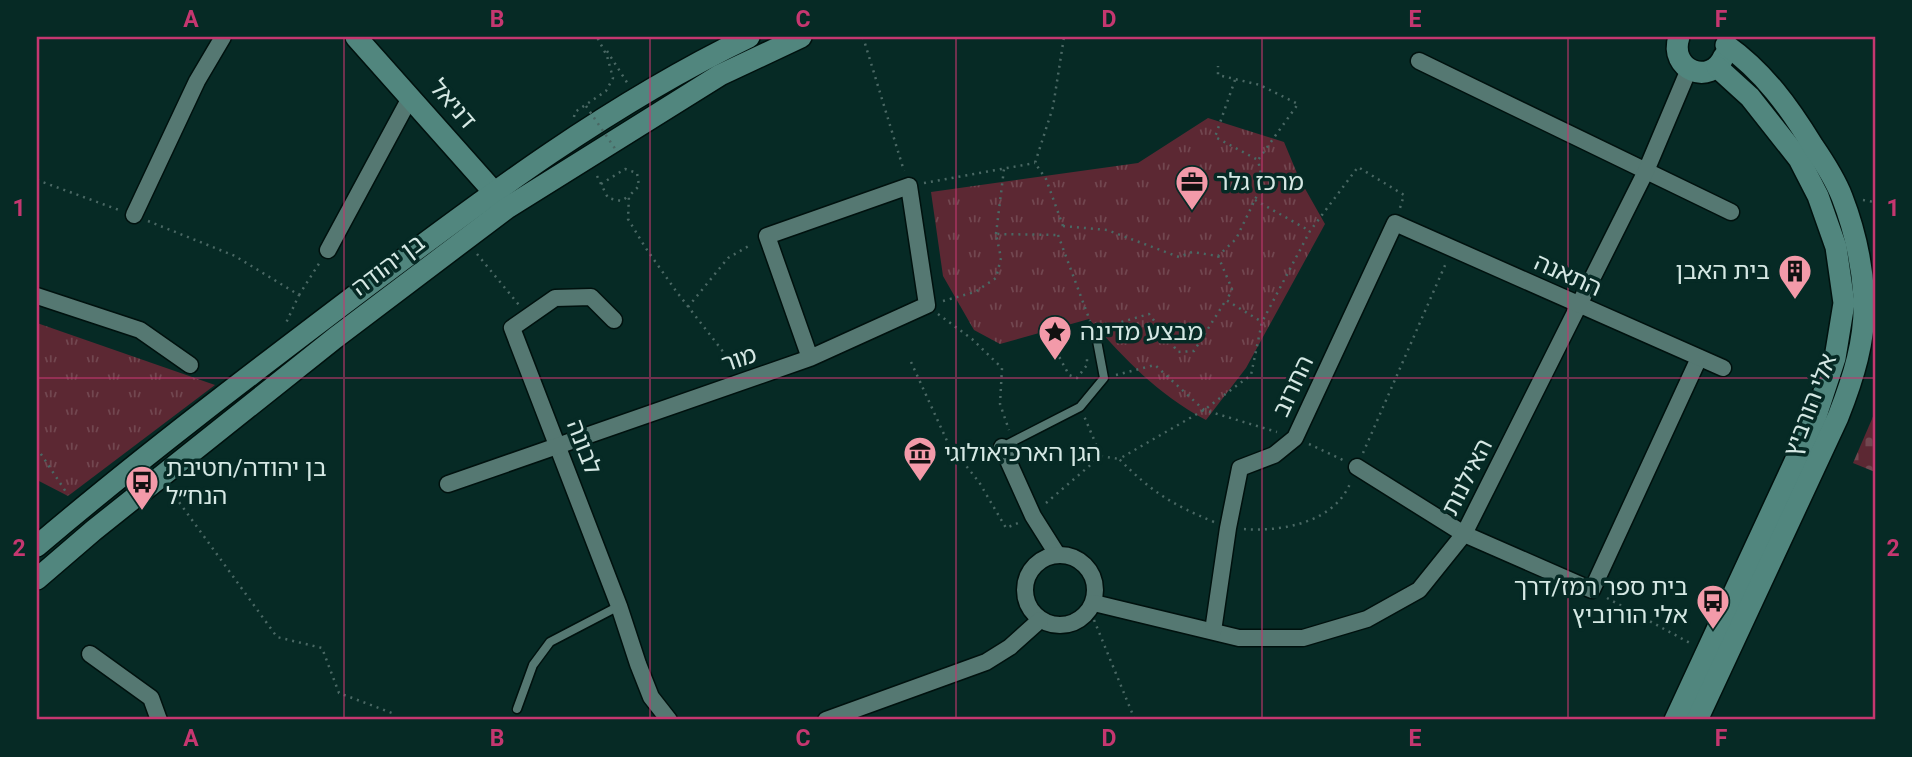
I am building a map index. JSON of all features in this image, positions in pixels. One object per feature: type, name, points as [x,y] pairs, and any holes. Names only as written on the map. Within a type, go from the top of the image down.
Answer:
[{"type":"street","points":[[134,215],[197,81],[223,37]]},
{"type":"street","name":"דניאל","points":[[356,37],[411,96],[507,208]]},
{"type":"street","name":"בן יהודה","points":[[37,546],[80,509],[287,347],[494,191],[637,98],[706,57],[749,37]]},
{"type":"street","name":"בן יהודה","points":[[37,579],[335,338],[507,208],[720,75],[802,37]]},
{"type":"street","points":[[1678,37],[1679,59],[1689,69],[1703,72],[1717,67],[1722,61],[1725,41]]},
{"type":"street","name":"אלי הורביץ","points":[[1697,720],[1838,417],[1854,375],[1869,294],[1842,197],[1829,169],[1788,106],[1762,75],[1725,41]]},
{"type":"street","points":[[1419,61],[1731,212]]},
{"type":"street","name":"אלי הורביץ","points":[[1675,720],[1816,416],[1835,358],[1844,303],[1836,247],[1818,197],[1799,159],[1750,97],[1717,67]]},
{"type":"street","name":"האילנות","points":[[1092,606],[1239,638],[1303,638],[1367,619],[1419,590],[1464,534],[1646,171],[1689,69]]},
{"type":"street","points":[[328,250],[411,96]]},
{"type":"street","points":[[810,358],[767,236],[909,186],[927,305]]},
{"type":"street","name":"התאנה","points":[[1395,223],[1723,369]]},
{"type":"street","name":"החרוב","points":[[1213,632],[1240,468],[1274,455],[1295,438],[1395,223]]},
{"type":"street","points":[[37,296],[140,330],[190,365]]},
{"type":"street","points":[[528,316],[555,298],[591,298],[614,320]]},
{"type":"street","name":"מור","points":[[448,484],[810,358],[927,305]]},
{"type":"street","name":"לבונה","points":[[528,316],[512,328],[620,606],[651,697],[669,720]]},
{"type":"street","points":[[1357,467],[1464,534],[1592,590],[1699,358]]},
{"type":"street","points":[[1002,447],[1032,516],[1057,554]]},
{"type":"street","points":[[1057,554],[1070,556],[1080,560],[1089,569],[1094,580],[1096,590],[1092,606],[1081,619],[1070,625],[1052,625],[1040,620],[1030,610],[1025,598],[1025,584],[1035,565],[1045,558],[1057,554]]},
{"type":"street","points":[[826,720],[986,663],[1010,647],[1040,620]]},
{"type":"street","points":[[90,654],[151,698],[159,720]]},
{"type":"street","name":"לבונה","points":[[651,697],[652,720]]},
{"type":"lane","points":[[1002,447],[1080,407],[1104,378],[1095,330]]},
{"type":"lane","points":[[517,709],[533,665],[550,642],[620,606]]},
{"type":"path","points":[[597,37],[637,98]]},
{"type":"path","points":[[597,37],[607,56],[613,78],[606,91],[586,106],[616,150]]},
{"type":"path","points":[[863,37],[909,186],[1035,163]]},
{"type":"path","points":[[1035,163],[1053,107],[1064,37]]},
{"type":"path","points":[[1218,66],[1218,75],[1260,85],[1298,104],[1258,160],[1263,183],[1236,239],[1218,256]]},
{"type":"path","points":[[1236,79],[1215,137],[1258,160]]},
{"type":"path","points":[[1035,163],[1046,179],[1063,226],[1058,235]]},
{"type":"path","points":[[1119,459],[1204,410],[1251,375],[1262,322],[1310,231],[1358,167],[1404,195],[1395,223]]},
{"type":"path","points":[[597,176],[601,184],[608,198],[621,201],[639,186],[637,173],[625,169],[601,184]]},
{"type":"path","points":[[927,305],[975,292],[996,278],[1001,258],[996,234],[1004,169]]},
{"type":"path","points":[[37,180],[235,256],[299,295]]},
{"type":"path","points":[[628,196],[628,219],[688,307],[746,380]]},
{"type":"path","points":[[1255,200],[1310,231]]},
{"type":"path","points":[[1063,226],[1107,230],[1179,257],[1192,252],[1218,256]]},
{"type":"path","points":[[996,234],[1058,235]]},
{"type":"path","points":[[1058,235],[1095,330],[1149,314],[1178,352],[1194,351],[1232,289],[1218,256]]},
{"type":"path","points":[[688,307],[728,258],[767,236]]},
{"type":"path","points":[[1101,456],[1119,459],[1146,486],[1174,505],[1228,528],[1269,531],[1316,518],[1340,503],[1453,247]]},
{"type":"path","points":[[287,347],[282,333],[299,295],[328,250]]},
{"type":"path","points":[[476,253],[528,316]]},
{"type":"path","points":[[1227,300],[1262,322]]},
{"type":"path","points":[[927,305],[972,339],[1002,368],[1000,404],[1010,433]]},
{"type":"path","points":[[1056,351],[1069,375],[1077,377],[1087,365],[1086,345],[1098,348]]},
{"type":"path","points":[[1104,378],[1155,365],[1204,410],[1295,438],[1357,467]]},
{"type":"path","points":[[37,449],[80,509]]},
{"type":"path","points":[[160,477],[277,637],[321,648],[339,693],[392,713],[394,720]]},
{"type":"path","points":[[1019,522],[1023,530]]},
{"type":"path","points":[[1592,590],[1707,652]]},
{"type":"path","points":[[1092,606],[1135,720]]},
{"type":"green space","points":[[1208,118],[1284,142],[1299,178],[1325,224],[1246,368],[1206,420],[1157,387],[1089,319],[1000,344],[974,330],[943,276],[931,192],[1138,163]]},
{"type":"green space","points":[[37,323],[215,385],[68,496],[37,480]]},
{"type":"green space","points":[[1875,412],[1875,472],[1853,463]]},
{"type":"place","name":"מרכז גלר","points":[[1192,212]]},
{"type":"place","name":"בית האבן","points":[[1795,301]]},
{"type":"place","name":"מבצע מדינה","points":[[1055,362]]},
{"type":"place","name":"הגן הארכיאולוגי","points":[[920,483]]},
{"type":"place","name":"בן יהודה/חטיבת הנח״ל","points":[[142,512]]},
{"type":"place","name":"בית ספר רמז/דרך אלי הורוביץ","points":[[1713,631]]}]
